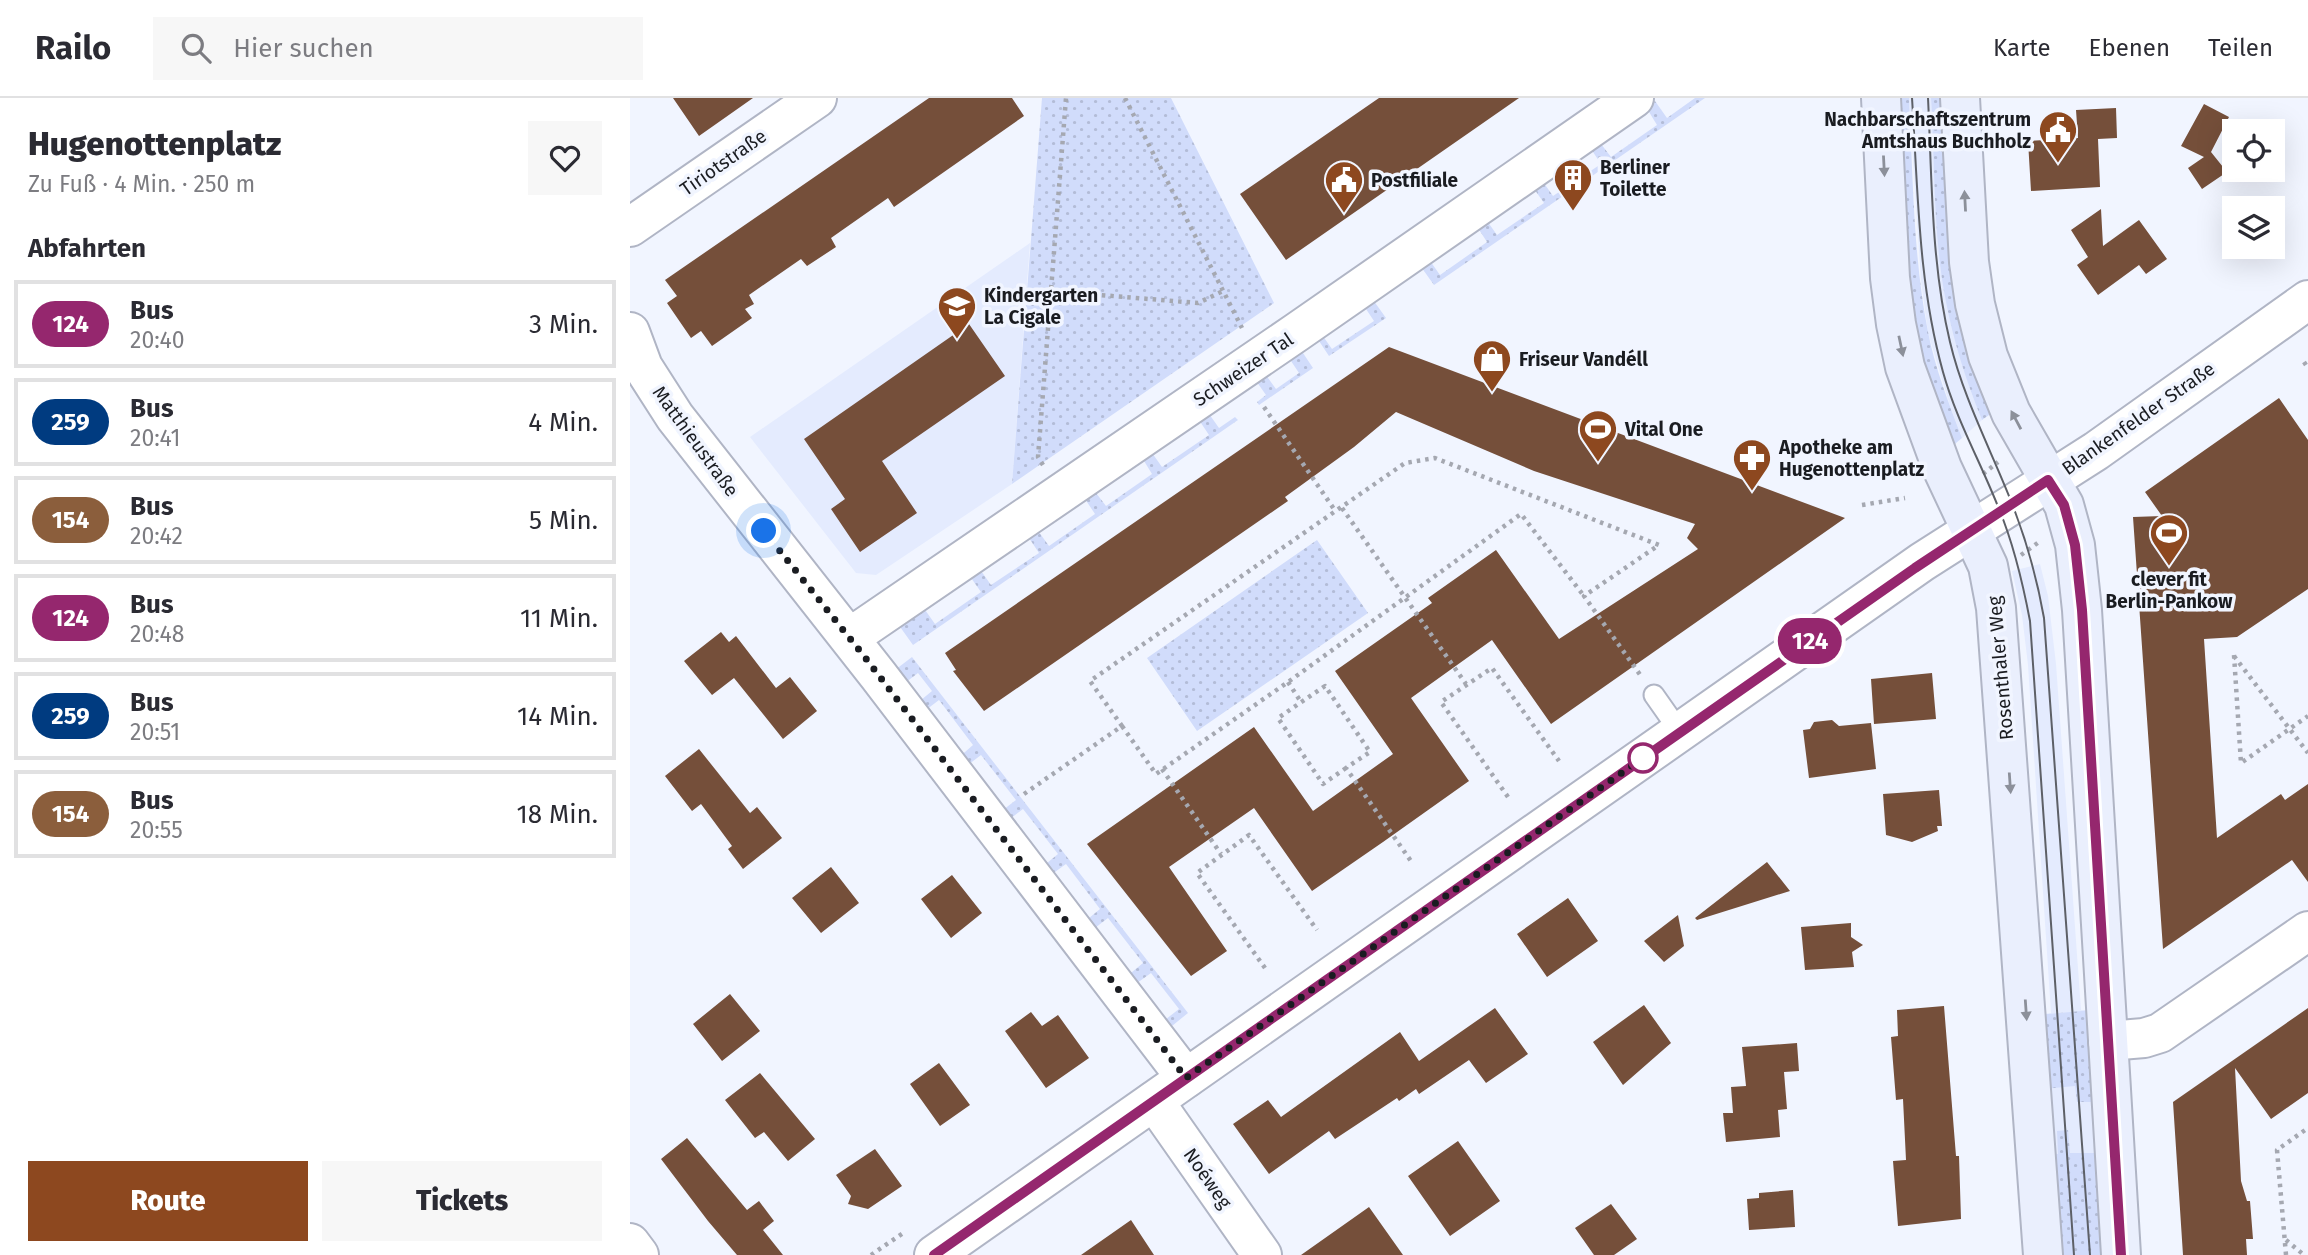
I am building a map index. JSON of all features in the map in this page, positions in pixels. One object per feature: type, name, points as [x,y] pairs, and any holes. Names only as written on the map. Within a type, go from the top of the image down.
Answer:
[{"type":"main road","name":"Rosenthaler Weg","points":[[1881,98],[1890,278],[1905,367],[1942,468],[1988,566],[1996,608],[2043,1255]]},
{"type":"main road","points":[[1960,98],[1969,262],[1975,304],[1988,356],[2011,413],[2064,505],[2075,545],[2081,599],[2121,1255]]},
{"type":"street","name":"Tiriotstraße","points":[[630,227],[817,98]]},
{"type":"street","name":"Schweizer Tal","points":[[849,638],[1634,98]]},
{"type":"street","name":"Blankenfelder Straße","points":[[934,1255],[1972,528],[2096,451],[2308,300]]},
{"type":"street","points":[[630,331],[636,371]]},
{"type":"street","name":"Matthieustraße","points":[[636,371],[849,638],[1186,1078]]},
{"type":"street","points":[[2108,1041],[2144,1038],[2160,1033],[2308,931]]},
{"type":"street","name":"Noéweg","points":[[1154,1101],[1262,1255]]},
{"type":"street","points":[[630,1243],[639,1255]]},
{"type":"lane","points":[[1654,695],[1680,732]]},
{"type":"path","points":[[1045,468],[1038,457],[1066,98]]},
{"type":"path","points":[[1125,98],[1244,332]]},
{"type":"path","points":[[1051,291],[1198,303],[1223,291]]},
{"type":"path","points":[[2304,362],[2308,368]]},
{"type":"path","points":[[1264,407],[1336,512]]},
{"type":"path","points":[[1584,596],[1659,545],[1435,458],[1405,463],[1090,681],[1156,774],[1521,514],[1584,596],[1654,695]]},
{"type":"path","points":[[1862,505],[1905,498]]},
{"type":"path","points":[[1342,509],[1466,684]]},
{"type":"path","points":[[2308,716],[2291,728],[2241,763],[2234,655],[2291,728],[2308,752]]},
{"type":"path","points":[[1508,797],[1441,702],[1466,684],[1492,668],[1559,761]]},
{"type":"path","points":[[1288,682],[1301,702]]},
{"type":"path","points":[[1325,686],[1370,752],[1346,768],[1323,784],[1278,718],[1325,686]]},
{"type":"path","points":[[1024,794],[1122,726]]},
{"type":"path","points":[[1346,768],[1413,864]]},
{"type":"path","points":[[1163,769],[1221,855]]},
{"type":"path","points":[[1265,968],[1197,873],[1221,855],[1250,835],[1317,930]]},
{"type":"path","points":[[2286,1255],[2277,1150],[2308,1128]]},
{"type":"path","points":[[2285,1240],[2304,1255]]},
{"type":"shaded area","points":[[1042,98],[1171,98],[1274,303],[1012,484]]},
{"type":"shaded area","points":[[1695,98],[1705,98],[1434,285],[1419,264],[1428,258],[1440,275],[1487,242],[1476,225],[1485,218],[1497,235],[1544,203],[1532,186],[1541,179],[1553,196],[1601,164],[1589,146],[1598,140],[1611,157],[1657,125],[1646,107],[1655,101],[1667,118]]},
{"type":"shaded area","points":[[1892,98],[1909,98],[1914,215],[1923,303],[1934,359],[1962,438],[1950,448],[1916,359]]},
{"type":"shaded area","points":[[1909,98],[1931,98],[1941,268],[1946,300],[1970,389],[1982,420],[1962,438],[1928,333],[1921,281]]},
{"type":"shaded area","points":[[1931,98],[1946,98],[1996,410],[1982,420],[1957,347],[1942,278]]},
{"type":"shaded area","name":"Kindergarten La Cigale","points":[[1030,243],[1012,484],[876,575],[856,573],[750,437]]},
{"type":"shaded area","points":[[1371,297],[1386,318],[1329,356],[1315,335],[1320,332],[1332,349],[1374,321],[1362,303]]},
{"type":"shaded area","points":[[1299,347],[1313,368],[1259,405],[1257,402],[1266,395],[1254,378],[1263,371],[1276,389],[1299,373],[1287,355]]},
{"type":"shaded area","points":[[1207,411],[1219,428],[1235,417],[1238,420],[913,645],[898,624],[923,607],[935,624],[981,592],[969,575],[979,568],[991,585],[1039,553],[1027,535],[1036,528],[1049,546],[1095,514],[1083,496],[1093,489],[1106,506],[1152,474],[1141,456],[1150,450],[1162,467],[1209,435],[1197,417]]},
{"type":"shaded area","points":[[1317,540],[1368,613],[1197,731],[1147,658]]},
{"type":"shaded area","points":[[2040,564],[2048,596],[2056,664],[2081,1010],[2093,1010],[2105,1175],[2054,1255],[2037,1015],[2051,1013],[2028,665],[2022,615],[2012,571]]},
{"type":"shaded area","points":[[912,657],[1188,1013],[1167,1030],[1161,1023],[1179,1009],[1151,973],[1133,986],[1126,977],[1143,963],[1108,918],[1091,931],[1083,923],[1100,909],[1066,864],[1048,877],[1041,868],[1058,854],[1023,809],[1006,822],[999,813],[1016,800],[981,755],[964,768],[957,759],[973,745],[939,700],[922,713],[915,705],[932,691],[918,673],[901,686],[891,673]]},
{"type":"shaded area","points":[[2093,1010],[2099,1102],[2077,1102],[2075,1086],[2043,1089],[2037,1015]]},
{"type":"shaded area","points":[[2068,1130],[2070,1153],[2098,1153],[2110,1255],[2054,1255],[2047,1154],[2058,1154],[2057,1131]]},
{"type":"building","points":[[673,98],[753,98],[699,136]]},
{"type":"building","points":[[929,98],[1012,98],[1024,116],[894,207],[888,198],[831,238],[836,247],[807,266],[801,259],[749,295],[754,304],[745,309],[752,318],[712,346],[701,331],[691,338],[667,303],[677,296],[665,280]]},
{"type":"building","points":[[1379,98],[1519,98],[1286,260],[1240,194]]},
{"type":"building","points":[[2204,104],[2229,117],[2222,119],[2222,131],[2211,152],[2222,166],[2222,175],[2202,189],[2188,168],[2204,157],[2181,146]]},
{"type":"building","points":[[2116,108],[2117,138],[2098,139],[2100,187],[2031,191],[2028,141],[2078,138],[2076,110]]},
{"type":"building","points":[[2101,209],[2103,246],[2139,220],[2167,259],[2146,274],[2139,265],[2098,295],[2077,265],[2088,257],[2071,230]]},
{"type":"building","points":[[969,324],[1005,376],[882,461],[917,513],[860,552],[831,509],[845,499],[804,439]]},
{"type":"building","points":[[1389,347],[1845,518],[1551,724],[1492,640],[1411,698],[1469,781],[1383,842],[1312,891],[1254,808],[1169,867],[1227,951],[1191,976],[1087,844],[1254,727],[1313,811],[1393,754],[1335,671],[1432,603],[1428,598],[1496,550],[1559,639],[1698,549],[1687,538],[1695,524],[1534,471],[1396,412],[1354,447],[1285,497],[1288,501],[984,711],[953,671],[956,670],[945,653]]},
{"type":"building","points":[[2279,398],[2308,440],[2308,589],[2237,637],[2204,639],[2217,838],[2281,794],[2285,800],[2308,784],[2308,882],[2292,860],[2163,949],[2133,517],[2162,516],[2145,492]]},
{"type":"building","points":[[721,632],[729,642],[736,636],[776,688],[790,677],[817,711],[783,739],[734,678],[712,695],[684,661]]},
{"type":"building","points":[[1932,673],[1936,719],[1874,724],[1871,679]]},
{"type":"building","points":[[1832,720],[1839,726],[1871,723],[1876,769],[1809,778],[1803,730],[1810,729],[1814,722]]},
{"type":"building","points":[[699,749],[750,813],[757,807],[782,838],[743,869],[728,849],[732,846],[701,804],[692,811],[665,776]]},
{"type":"building","points":[[1939,790],[1942,826],[1937,826],[1938,831],[1912,842],[1886,835],[1883,794]]},
{"type":"building","points":[[1767,862],[1790,891],[1697,920],[1695,918]]},
{"type":"building","points":[[831,867],[859,903],[821,933],[792,898]]},
{"type":"building","points":[[952,875],[982,913],[951,938],[921,899]]},
{"type":"building","points":[[1568,898],[1598,941],[1547,977],[1517,934]]},
{"type":"building","points":[[1678,915],[1684,946],[1664,962],[1644,941]]},
{"type":"building","points":[[1851,923],[1851,937],[1863,945],[1852,952],[1854,967],[1805,970],[1801,927]]},
{"type":"building","points":[[730,994],[760,1031],[722,1061],[693,1024]]},
{"type":"building","points":[[1644,1005],[1671,1043],[1623,1085],[1593,1042]]},
{"type":"building","points":[[1944,1006],[1956,1156],[1959,1156],[1961,1219],[1898,1226],[1893,1161],[1906,1160],[1903,1099],[1896,1100],[1891,1037],[1898,1036],[1897,1010]]},
{"type":"building","points":[[1495,1008],[1528,1054],[1486,1083],[1469,1060],[1419,1094],[1416,1089],[1399,1101],[1397,1098],[1335,1139],[1329,1131],[1269,1174],[1233,1124],[1268,1100],[1281,1117],[1400,1032],[1419,1061]]},
{"type":"building","points":[[2308,1008],[2308,1093],[2271,1119],[2235,1068],[2241,1181],[2247,1201],[2250,1201],[2253,1239],[2246,1239],[2247,1255],[2183,1255],[2173,1102]]},
{"type":"building","points":[[1031,1012],[1042,1026],[1058,1015],[1089,1058],[1046,1088],[1005,1031]]},
{"type":"building","points":[[1797,1043],[1799,1071],[1784,1072],[1787,1109],[1778,1110],[1780,1137],[1726,1142],[1723,1113],[1733,1113],[1731,1087],[1746,1086],[1742,1047]]},
{"type":"building","points":[[939,1063],[970,1105],[940,1126],[910,1084]]},
{"type":"building","points":[[760,1073],[815,1139],[788,1161],[764,1132],[755,1138],[725,1100]]},
{"type":"building","points":[[687,1138],[747,1210],[759,1201],[774,1221],[763,1230],[783,1255],[737,1255],[708,1221],[661,1159]]},
{"type":"building","points":[[1458,1141],[1500,1201],[1450,1236],[1408,1176]]},
{"type":"building","points":[[875,1149],[902,1186],[868,1209],[848,1204],[851,1196],[836,1175]]},
{"type":"building","points":[[1793,1190],[1795,1227],[1749,1230],[1747,1199],[1759,1198],[1759,1193]]},
{"type":"building","points":[[1611,1204],[1637,1239],[1614,1255],[1594,1255],[1575,1228]]},
{"type":"building","points":[[1369,1207],[1403,1255],[1301,1255]]},
{"type":"building","points":[[1131,1220],[1154,1255],[1081,1255]]},
{"type":"tram line","points":[[1912,98],[1920,236],[1928,305],[1935,338],[1955,407],[2009,536],[2030,621],[2074,1255]]},
{"type":"tram line","points":[[1928,98],[1936,251],[1950,342],[1969,403],[2022,530],[2044,618],[2090,1255]]},
{"type":"bus line","name":"124","points":[[934,1255],[1972,528],[2048,480],[2064,505],[2075,545],[2082,610],[2121,1255]]},
{"type":"place","name":"Nachbarschaftszentrum Amtshaus Buchholz","points":[[2058,164]]},
{"type":"place","name":"Berliner Toilette","points":[[1573,212]]},
{"type":"place","name":"Postfiliale","points":[[1344,214]]},
{"type":"place","name":"Kindergarten La Cigale","points":[[957,340]]},
{"type":"place","name":"Friseur Vandéll","points":[[1492,393]]},
{"type":"place","name":"Vital One","points":[[1598,463]]},
{"type":"place","name":"Apotheke am Hugenottenplatz","points":[[1752,492]]},
{"type":"place","name":"clever fit Berlin-Pankow","points":[[2169,567]]},
{"type":"route","points":[[764,531],[864,656],[1186,1078],[1643,758]]}]
